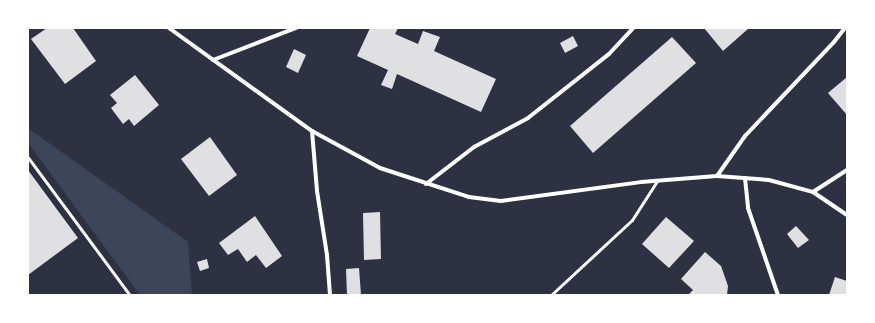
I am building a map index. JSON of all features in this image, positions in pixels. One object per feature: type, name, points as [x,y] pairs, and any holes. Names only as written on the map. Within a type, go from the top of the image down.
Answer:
[{"type":"street","points":[[169,28],[312,131],[380,168],[469,197],[502,201],[657,181],[717,176],[769,180],[813,192],[847,215]]},
{"type":"street","points":[[213,60],[296,28]]},
{"type":"street","points":[[426,184],[474,147],[528,118],[609,54],[633,28]]},
{"type":"street","points":[[717,176],[745,136],[834,42],[845,28]]},
{"type":"street","points":[[312,131],[317,191],[327,254],[330,295]]},
{"type":"street","points":[[813,192],[847,170]]},
{"type":"street","points":[[745,178],[748,208],[778,295]]},
{"type":"lane","points":[[551,295],[632,220],[657,181]]},
{"type":"path","points":[[28,157],[130,295]]},
{"type":"shaded area","points":[[28,128],[188,242],[192,295],[140,295],[28,143]]},
{"type":"building","points":[[47,28],[73,28],[96,61],[65,84],[31,39]]},
{"type":"building","points":[[370,28],[398,28],[395,34],[418,44],[423,31],[440,37],[434,51],[496,79],[481,112],[397,74],[392,89],[381,85],[388,70],[357,56]]},
{"type":"building","points":[[704,28],[749,28],[723,51]]},
{"type":"building","points":[[573,36],[578,46],[565,53],[560,43]]},
{"type":"building","points":[[672,37],[696,63],[593,153],[570,126]]},
{"type":"building","points":[[294,49],[306,55],[298,73],[286,67]]},
{"type":"building","points":[[135,75],[159,105],[134,126],[129,119],[123,124],[111,108],[117,103],[110,95]]},
{"type":"building","points":[[847,77],[847,115],[828,93]]},
{"type":"building","points":[[210,137],[237,175],[209,196],[181,159]]},
{"type":"building","points":[[28,170],[78,238],[28,275]]},
{"type":"building","points":[[380,212],[381,259],[364,260],[363,213]]},
{"type":"building","points":[[255,216],[282,256],[266,268],[256,255],[247,262],[238,249],[228,255],[219,243]]},
{"type":"building","points":[[666,217],[694,241],[669,268],[642,244]]},
{"type":"building","points":[[796,226],[809,240],[798,248],[787,234]]},
{"type":"building","points":[[705,252],[721,266],[728,286],[727,295],[688,295],[693,290],[681,279]]},
{"type":"building","points":[[207,259],[209,268],[200,271],[197,262]]},
{"type":"building","points":[[359,268],[361,295],[347,295],[346,269]]},
{"type":"building","points":[[835,277],[847,281],[847,295],[829,295]]}]
